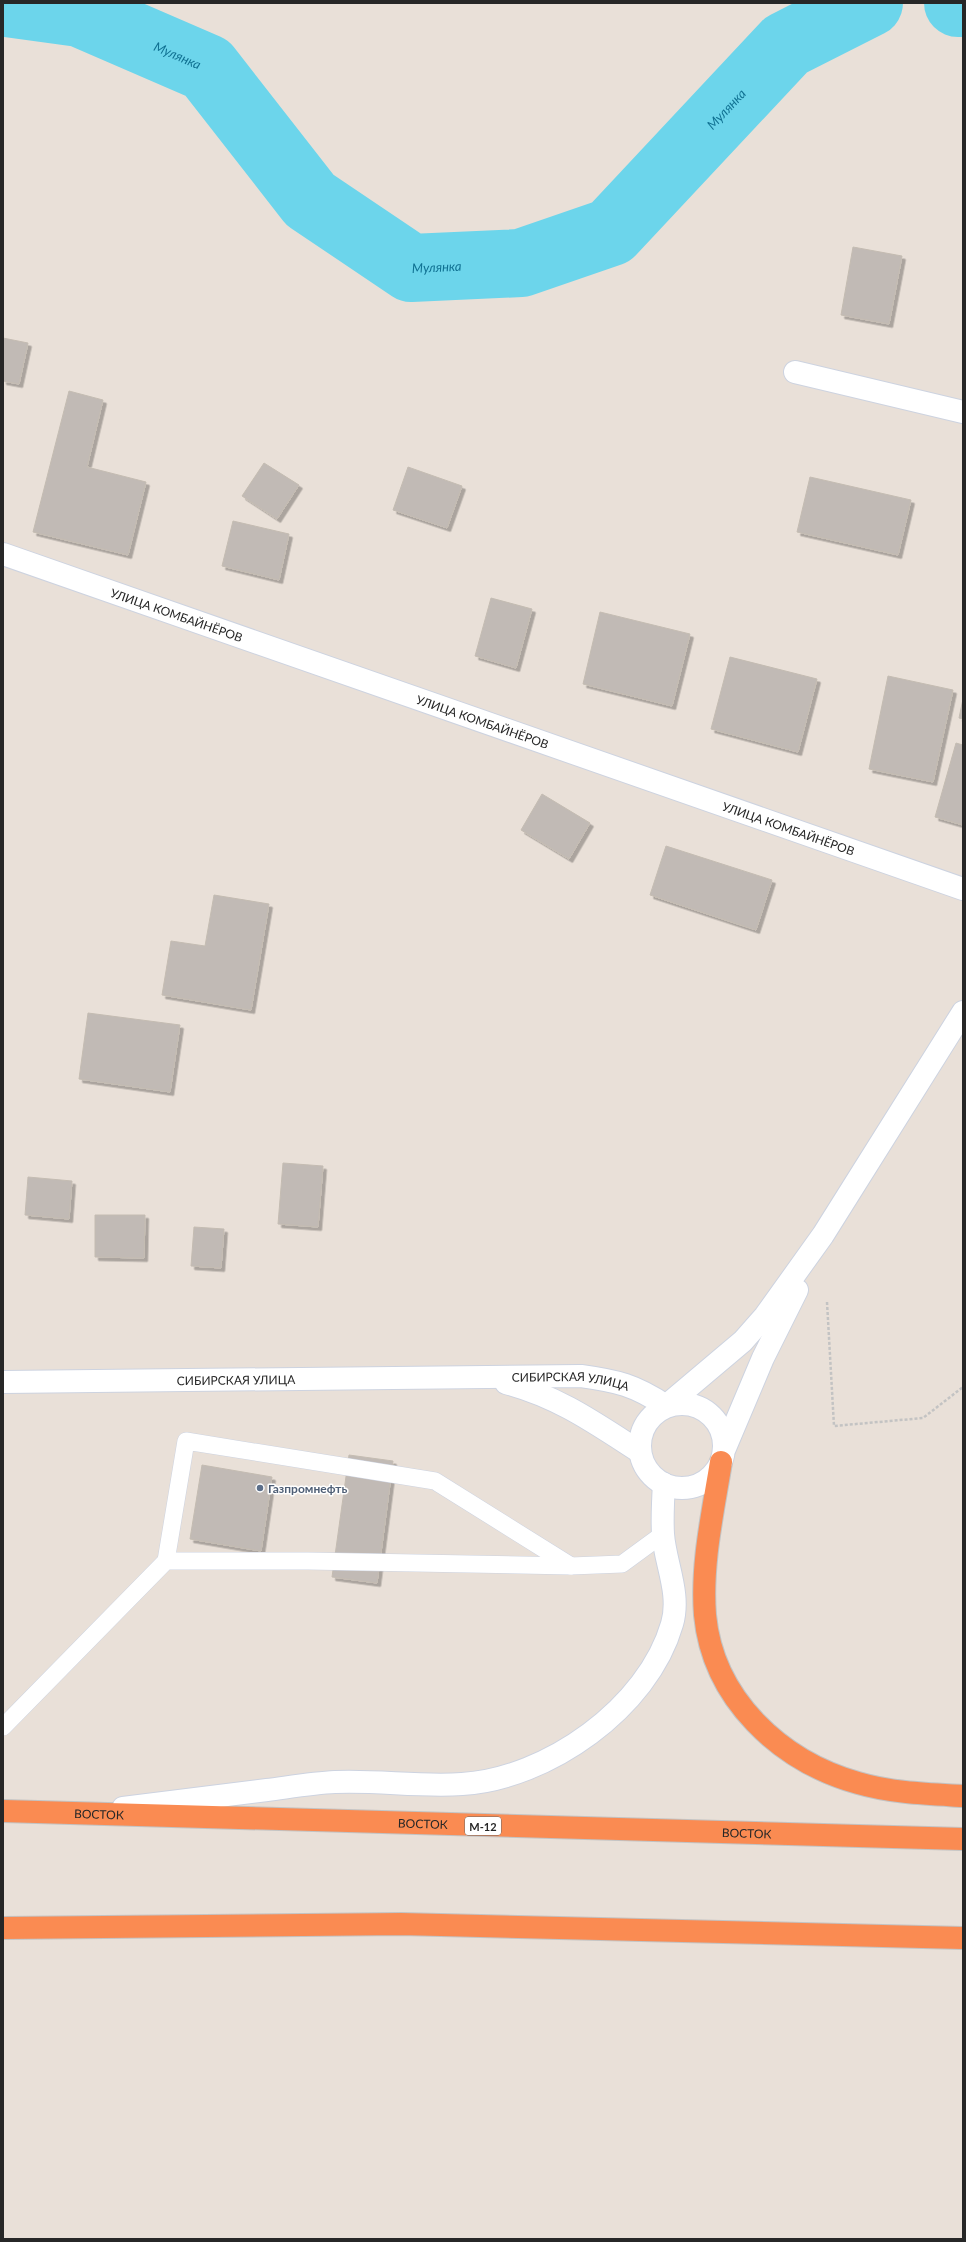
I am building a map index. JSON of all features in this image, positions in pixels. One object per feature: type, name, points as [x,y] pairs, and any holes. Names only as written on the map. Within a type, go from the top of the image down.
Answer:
[{"type":"highway","points":[[723,1455],[708,1542],[705,1616],[712,1650],[720,1672],[748,1715],[768,1736],[794,1754],[827,1772],[858,1783],[900,1791],[963,1796]]},
{"type":"highway","name":"ВОСТОК","points":[[3,1810],[75,1814],[963,1839]]},
{"type":"highway","points":[[3,1928],[401,1924],[963,1938]]},
{"type":"street","points":[[795,372],[963,412]]},
{"type":"street","name":"УЛИЦА КОМБАЙНЁРОВ","points":[[3,554],[963,889]]},
{"type":"street","points":[[823,1235],[763,1358],[714,1474],[696,1485],[677,1488],[664,1484],[652,1476],[644,1465],[640,1452],[640,1438],[645,1424],[654,1413],[666,1406],[744,1341],[765,1316],[823,1235],[963,1012]]},
{"type":"street","name":"СИБИРСКАЯ УЛИЦА","points":[[3,1382],[551,1376],[606,1380],[623,1383],[644,1391],[666,1406]]},
{"type":"street","name":"СИБИРСКАЯ УЛИЦА","points":[[469,1377],[504,1383],[535,1391],[575,1410],[640,1452]]},
{"type":"street","points":[[666,1406],[687,1404],[707,1411],[717,1421],[723,1434],[723,1455]]},
{"type":"street","points":[[75,1814],[335,1782],[463,1784],[497,1779],[522,1771],[548,1760],[598,1727],[623,1704],[646,1678],[662,1650],[673,1622],[675,1598],[663,1534],[664,1484]]},
{"type":"lane","points":[[3,1727],[166,1561],[186,1441],[435,1481],[571,1566]]},
{"type":"lane","points":[[166,1561],[308,1561],[571,1566],[622,1564],[663,1534]]},
{"type":"path","points":[[827,1298],[834,1426],[923,1418],[963,1387]]},
{"type":"building","points":[[853,247],[902,256],[889,324],[841,315]]},
{"type":"building","points":[[3,338],[28,343],[19,384],[3,381]]},
{"type":"building","points":[[69,391],[103,400],[87,467],[146,482],[128,555],[33,532]]},
{"type":"building","points":[[264,463],[299,485],[277,519],[242,496]]},
{"type":"building","points":[[408,467],[462,486],[447,528],[393,510]]},
{"type":"building","points":[[810,477],[911,500],[898,555],[797,532]]},
{"type":"building","points":[[233,521],[289,534],[279,580],[222,566]]},
{"type":"building","points":[[491,598],[532,609],[516,668],[475,656]]},
{"type":"building","points":[[600,612],[690,634],[672,706],[583,684]]},
{"type":"building","points":[[730,657],[817,679],[798,752],[711,729]]},
{"type":"building","points":[[888,676],[953,690],[933,782],[869,769]]},
{"type":"building","points":[[963,699],[963,719],[959,718]]},
{"type":"building","points":[[956,743],[963,745],[963,825],[935,817]]},
{"type":"building","points":[[542,794],[590,823],[569,859],[521,830]]},
{"type":"building","points":[[666,846],[772,880],[756,930],[650,895]]},
{"type":"building","points":[[214,895],[269,904],[251,1010],[162,995],[171,941],[205,946]]},
{"type":"building","points":[[88,1013],[180,1025],[170,1092],[79,1079]]},
{"type":"building","points":[[283,1163],[323,1166],[318,1227],[278,1224]]},
{"type":"building","points":[[28,1177],[72,1181],[69,1219],[25,1215]]},
{"type":"building","points":[[95,1215],[145,1215],[144,1258],[95,1257]]},
{"type":"building","points":[[194,1227],[224,1229],[221,1268],[191,1266]]},
{"type":"building","points":[[349,1455],[393,1461],[377,1583],[332,1577]]},
{"type":"building","points":[[202,1465],[272,1477],[261,1551],[190,1539]]},
{"type":"waterway","name":"Мулянка","points":[[7,3],[80,13],[207,68],[310,200],[411,268],[521,263],[611,232],[786,45],[869,3]]},
{"type":"waterway","name":"Мулянка","points":[[958,3],[963,3]]},
{"type":"place","name":"Газпромнефть","points":[[260,1488]]}]
